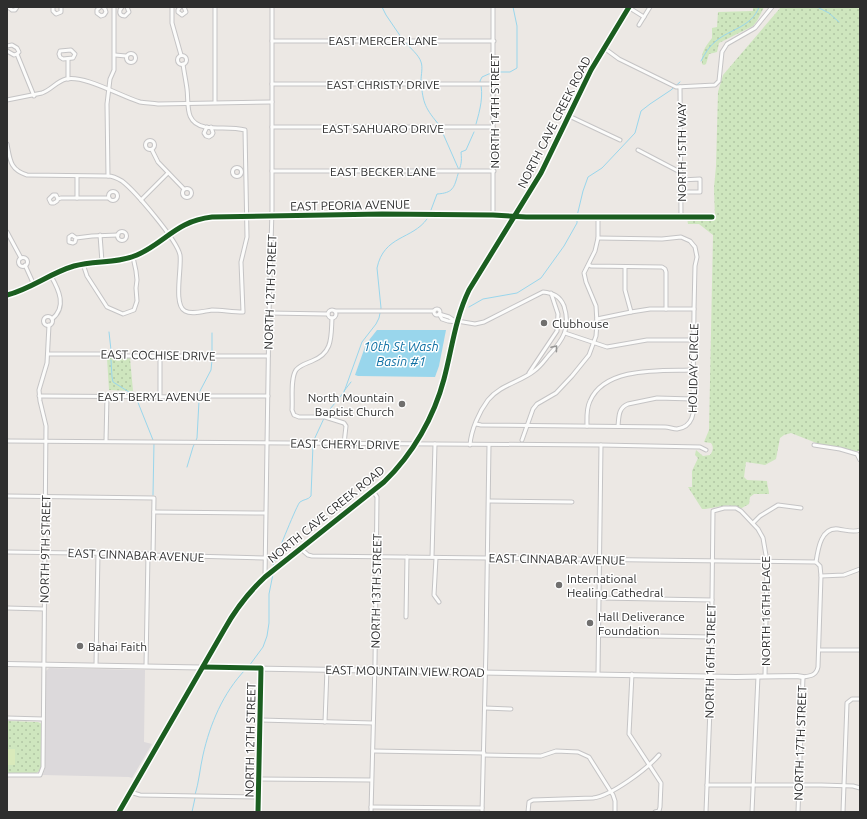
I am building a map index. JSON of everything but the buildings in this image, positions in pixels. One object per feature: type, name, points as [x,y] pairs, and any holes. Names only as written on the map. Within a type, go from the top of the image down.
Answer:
[{"type":"main road","name":"NORTH CAVE CREEK ROAD","points":[[119,812],[234,612],[249,593],[266,576],[390,476],[415,444],[429,420],[440,394],[461,306],[475,277],[546,164],[586,80],[629,7]]},
{"type":"street","points":[[8,7],[12,10],[15,10],[17,7]]},
{"type":"street","points":[[53,7],[53,11],[56,14],[61,12],[61,7]]},
{"type":"street","points":[[106,12],[102,7],[97,11],[98,15],[104,16],[106,12],[120,12],[123,16],[128,15],[129,10],[127,7]]},
{"type":"street","points":[[108,176],[107,104],[110,79],[114,70],[114,7]]},
{"type":"street","points":[[120,12],[122,7]]},
{"type":"street","points":[[7,144],[11,163],[17,172],[20,173],[27,175],[108,176],[115,177],[123,182],[140,200],[175,244],[180,255],[179,299],[184,311],[190,313],[213,310],[242,312],[241,262],[247,237],[244,172],[245,130],[226,127],[200,126],[192,121],[188,113],[187,89],[182,64],[178,63],[177,61],[178,56],[180,55],[172,23],[172,7]]},
{"type":"street","points":[[178,11],[180,7]]},
{"type":"street","points":[[178,11],[181,15],[185,14],[186,10],[184,7]]},
{"type":"street","points":[[215,7],[215,102]]},
{"type":"street","name":"NORTH 12TH STREET","points":[[266,576],[264,558],[272,217],[272,7]]},
{"type":"street","name":"NORTH 14TH STREET","points":[[494,7],[494,215]]},
{"type":"street","points":[[629,7],[644,18]]},
{"type":"street","points":[[639,25],[650,7]]},
{"type":"street","points":[[604,48],[619,59],[676,87],[715,85],[719,81],[722,52],[727,44],[755,28],[772,7]]},
{"type":"street","points":[[172,12],[178,11]]},
{"type":"street","name":"EAST MERCER LANE","points":[[272,41],[494,41]]},
{"type":"street","points":[[7,46],[11,44],[17,48],[19,52],[17,54],[34,96]]},
{"type":"street","points":[[7,51],[13,55],[17,54]]},
{"type":"street","points":[[73,51],[75,54],[74,56],[68,59],[60,58],[60,52],[73,51]]},
{"type":"street","points":[[115,55],[126,56]]},
{"type":"street","points":[[180,55],[185,56],[186,59],[185,63],[182,64]]},
{"type":"street","points":[[68,59],[68,79]]},
{"type":"street","points":[[7,100],[34,96],[48,91],[57,83],[68,79],[79,79],[141,102],[158,104],[188,102],[272,102]]},
{"type":"street","name":"EAST CHRISTY DRIVE","points":[[272,84],[493,84]]},
{"type":"street","name":"NORTH 15TH WAY","points":[[680,87],[681,217]]},
{"type":"street","points":[[569,116],[620,140]]},
{"type":"street","points":[[207,127],[204,133],[209,137],[214,132],[211,127]]},
{"type":"street","name":"EAST SAHUARO DRIVE","points":[[272,127],[493,128]]},
{"type":"street","points":[[152,150],[158,162],[184,189]]},
{"type":"street","points":[[638,150],[680,172]]},
{"type":"street","name":"EAST BECKER LANE","points":[[272,171],[494,171]]},
{"type":"street","points":[[140,200],[168,173]]},
{"type":"street","points":[[77,176],[77,198]]},
{"type":"street","points":[[680,192],[700,192],[700,179],[681,180]]},
{"type":"street","points":[[58,199],[109,198]]},
{"type":"street","name":"EAST PEORIA AVENUE","points":[[7,295],[23,290],[61,271],[83,264],[116,261],[133,257],[148,250],[184,225],[212,217],[382,214],[494,215],[514,217],[712,217]]},
{"type":"street","points":[[522,440],[533,408],[537,404],[552,396],[566,383],[584,361],[596,336],[596,306],[584,277],[584,273],[589,265],[598,238],[598,217]]},
{"type":"street","points":[[7,232],[21,258],[26,259],[27,262],[25,265],[34,285]]},
{"type":"street","points":[[100,235],[102,262]]},
{"type":"street","points":[[76,238],[100,235],[118,235]]},
{"type":"street","name":"HOLIDAY CIRCLE","points":[[476,424],[665,427],[673,429],[684,427],[691,420],[694,413],[694,309],[695,266],[697,257],[695,247],[690,241],[681,237],[662,239],[598,238]]},
{"type":"street","points":[[83,264],[87,276],[107,307],[123,314],[134,310],[137,301],[136,271],[133,257]]},
{"type":"street","points":[[21,258],[19,264],[22,266],[25,265]]},
{"type":"street","points":[[589,265],[662,267],[666,272],[666,309]]},
{"type":"street","points":[[625,267],[625,290],[631,312]]},
{"type":"street","name":"NORTH 9TH STREET","points":[[48,325],[52,323],[52,318],[58,312],[61,300],[58,288],[51,276]]},
{"type":"street","points":[[269,313],[328,314],[331,310],[434,311],[438,309],[442,319],[448,322],[457,321],[475,324],[484,322],[541,293],[551,293],[558,297],[564,307],[566,321],[565,333],[558,345],[534,371],[498,390],[488,400],[480,414],[470,445]]},
{"type":"street","points":[[528,375],[557,331],[558,314],[551,293]]},
{"type":"street","points":[[597,319],[650,309],[694,309]]},
{"type":"street","points":[[335,311],[335,316],[332,318],[331,342],[325,352],[316,360],[300,366],[295,371],[293,377],[292,410],[294,415],[299,417],[322,417],[344,423],[346,426],[344,444]]},
{"type":"street","points":[[328,314],[328,316],[332,318]]},
{"type":"street","name":"NORTH 9TH STREET","points":[[7,775],[35,776],[40,774],[43,767],[46,426],[39,396],[48,354],[48,325],[44,323],[44,319],[48,317],[52,318]]},
{"type":"street","points":[[565,333],[607,347],[647,340],[694,340]]},
{"type":"street","name":"EAST COCHISE DRIVE","points":[[48,354],[160,357],[268,356]]},
{"type":"street","points":[[160,357],[160,397]]},
{"type":"street","points":[[587,426],[588,407],[592,396],[612,379],[648,371],[693,370]]},
{"type":"street","name":"EAST BERYL AVENUE","points":[[39,396],[268,396]]},
{"type":"street","points":[[106,441],[107,396]]},
{"type":"street","points":[[618,426],[621,409],[628,404],[657,398],[693,399]]},
{"type":"street","name":"EAST CHERYL DRIVE","points":[[7,441],[601,445],[700,447],[706,450]]},
{"type":"street","points":[[435,444],[434,595],[439,602]]},
{"type":"street","points":[[371,807],[482,810],[486,672],[489,445]]},
{"type":"street","points":[[598,674],[601,445]]},
{"type":"street","points":[[814,445],[840,448],[857,454],[860,460]]},
{"type":"street","name":"NORTH 13TH STREET","points":[[371,812],[375,670],[377,497],[373,491]]},
{"type":"street","points":[[7,496],[154,498],[153,555]]},
{"type":"street","points":[[489,501],[572,502]]},
{"type":"street","points":[[753,523],[760,516],[778,505],[801,508]]},
{"type":"street","name":"NORTH 16TH PLACE","points":[[713,510],[736,508],[753,523],[763,538],[767,561],[765,676]]},
{"type":"street","name":"NORTH 16TH STREET","points":[[706,812],[711,676],[713,510]]},
{"type":"street","points":[[154,512],[265,514]]},
{"type":"street","points":[[816,562],[821,541],[829,530],[860,530]]},
{"type":"street","name":"EAST CINNABAR AVENUE","points":[[301,549],[309,556],[816,562]]},
{"type":"street","name":"EAST CINNABAR AVENUE","points":[[7,552],[148,554],[264,558]]},
{"type":"street","points":[[96,665],[98,553]]},
{"type":"street","points":[[146,666],[148,554]]},
{"type":"street","points":[[406,617],[407,557]]},
{"type":"street","name":"NORTH 17TH STREET","points":[[798,812],[803,677],[813,675],[817,672],[819,650],[821,576],[820,566],[816,562]]},
{"type":"street","points":[[821,576],[844,575],[860,569]]},
{"type":"street","points":[[600,598],[712,600]]},
{"type":"street","points":[[7,608],[44,609]]},
{"type":"street","points":[[599,635],[711,637]]},
{"type":"street","points":[[819,650],[860,650]]},
{"type":"street","name":"EAST MOUNTAIN VIEW ROAD","points":[[7,664],[803,677]]},
{"type":"street","name":"NORTH 12TH STREET","points":[[258,812],[261,668]]},
{"type":"street","points":[[325,722],[327,669]]},
{"type":"street","points":[[632,674],[629,734],[661,783],[660,807],[657,812]]},
{"type":"street","name":"NORTH 16TH PLACE","points":[[752,812],[758,676]]},
{"type":"street","points":[[843,812],[848,701],[852,699],[860,699]]},
{"type":"street","points":[[485,708],[510,709]]},
{"type":"street","points":[[7,718],[43,719]]},
{"type":"street","points":[[260,720],[373,723]]},
{"type":"street","points":[[373,751],[541,756],[556,751],[578,752],[586,755],[591,760],[611,792],[615,801],[615,812]]},
{"type":"street","points":[[528,812],[529,802],[552,799],[602,797],[649,765],[659,755]]},
{"type":"street","points":[[259,779],[371,780]]},
{"type":"street","points":[[706,785],[799,785],[844,786],[860,788]]},
{"type":"street","points":[[130,792],[140,795],[259,797]]},
{"type":"shaded area","points":[[49,668],[145,670],[144,742],[152,744],[132,778],[43,775],[45,769],[46,671]]},
{"type":"green space","points":[[753,7],[764,7],[753,26],[719,43],[717,52],[709,54],[706,64],[702,64],[704,50],[712,38],[712,28],[717,27],[718,12],[753,11]]},
{"type":"green space","points":[[781,7],[860,7],[860,451],[851,451],[819,444],[791,433],[784,435],[780,438],[776,459],[765,465],[746,462],[744,477],[747,480],[767,481],[769,494],[754,494],[750,497],[749,504],[740,509],[726,505],[702,509],[688,487],[692,487],[692,471],[698,458],[695,455],[696,450],[703,456],[710,455],[713,449],[711,443],[704,442],[709,430],[713,235],[699,224],[688,224],[687,218],[715,218],[714,188],[718,92],[723,75]]},
{"type":"green space","points":[[107,358],[130,358],[133,391],[109,390]]},
{"type":"green space","points":[[7,721],[38,722],[42,724],[41,770],[36,773],[7,773]]},
{"type":"green space","points":[[7,749],[15,749],[15,765],[7,765]]},
{"type":"water","name":"10th St Wash Basin #1","points":[[377,330],[446,330],[439,366],[435,377],[355,375],[366,344]]},
{"type":"waterway","points":[[382,7],[403,40]]},
{"type":"waterway","points":[[494,72],[510,72],[517,68],[517,26],[513,7]]},
{"type":"waterway","points":[[701,61],[707,50],[714,43],[746,23],[756,14],[759,7]]},
{"type":"waterway","points":[[817,7],[829,13],[839,22]]},
{"type":"waterway","points":[[405,42],[420,59],[422,64],[421,81],[424,101],[431,115],[440,126]]},
{"type":"waterway","points":[[476,124],[482,97],[480,81],[482,77],[491,73]]},
{"type":"waterway","points":[[577,216],[588,177],[602,168],[635,133],[641,111],[680,82]]},
{"type":"waterway","points":[[441,129],[459,170]]},
{"type":"waterway","points":[[431,210],[437,194],[450,191],[454,186],[461,163],[461,152],[466,150],[474,132]]},
{"type":"waterway","points":[[313,442],[326,414],[344,392],[362,342],[379,318],[381,308],[377,268],[381,257],[386,249],[392,244],[414,231],[427,219]]},
{"type":"waterway","points":[[469,307],[483,299],[517,293],[541,278],[564,246],[577,223],[577,219]]},
{"type":"waterway","points":[[109,332],[111,350]]},
{"type":"waterway","points":[[212,333],[212,351]]},
{"type":"waterway","points":[[111,360],[113,382],[129,392]]},
{"type":"waterway","points":[[200,391],[211,370],[212,360]]},
{"type":"waterway","points":[[344,391],[351,382]]},
{"type":"waterway","points":[[137,400],[153,440]]},
{"type":"waterway","points":[[187,467],[197,438],[199,401]]},
{"type":"waterway","points":[[153,495],[154,443]]},
{"type":"waterway","points":[[273,568],[274,561],[298,505],[300,502],[311,496],[313,445]]},
{"type":"waterway","points":[[249,666],[263,647],[267,636],[269,623],[269,594],[273,574]]},
{"type":"waterway","points":[[195,795],[209,732],[224,699],[237,679],[245,670]]},
{"type":"waterway","points":[[192,812],[195,798]]},
{"type":"cycle path","points":[[119,812],[228,623],[247,596],[265,577],[384,482],[413,447],[428,421],[440,393],[460,312],[469,290],[541,173],[591,70],[629,7]]},
{"type":"cycle path","points":[[7,295],[24,289],[74,266],[122,260],[137,255],[147,250],[180,227],[200,219],[212,217],[382,214],[493,215],[526,217],[712,217]]},
{"type":"cycle path","points":[[203,667],[261,668],[258,812]]},
{"type":"place","name":"Clubhouse","points":[[544,323]]},
{"type":"place","name":"North Mountain Baptist Church","points":[[402,404]]},
{"type":"place","name":"International Healing Cathedral","points":[[559,585]]},
{"type":"place","name":"Hall Deliverance Foundation","points":[[590,623]]},
{"type":"place","name":"Bahai Faith","points":[[80,646]]}]
